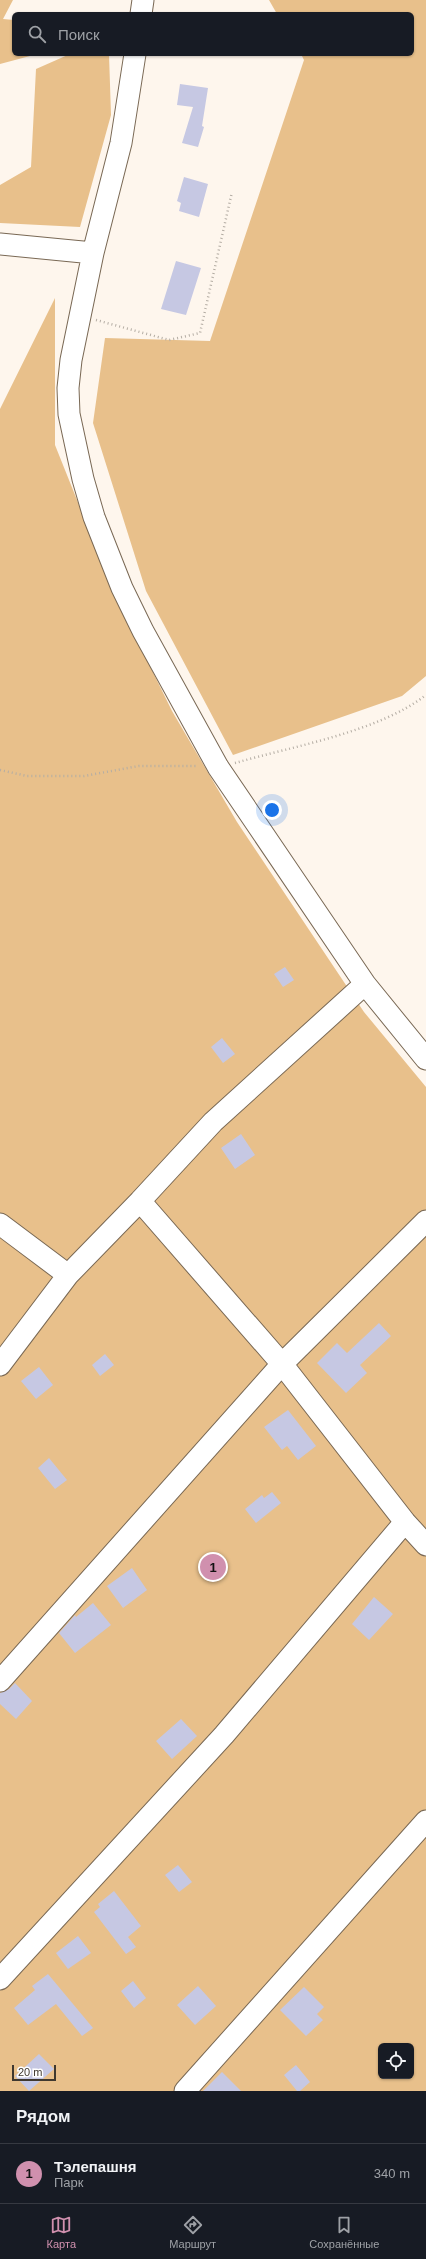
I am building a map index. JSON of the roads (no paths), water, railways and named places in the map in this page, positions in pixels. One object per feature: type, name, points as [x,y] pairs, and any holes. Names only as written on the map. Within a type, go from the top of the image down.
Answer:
[{"type":"street","points":[[141,12],[143,0]]},
{"type":"street","points":[[135,56],[121,143],[93,252],[71,360],[68,388],[69,414],[74,443],[94,517],[122,588],[143,631],[218,767],[365,984],[426,1059]]},
{"type":"street","points":[[0,244],[93,252]]},
{"type":"street","points":[[0,1365],[68,1275],[140,1201],[213,1122],[365,984]]},
{"type":"street","points":[[140,1201],[282,1364],[406,1522],[426,1545]]},
{"type":"street","points":[[0,1681],[282,1364],[426,1221]]},
{"type":"street","points":[[0,1224],[68,1275]]},
{"type":"street","points":[[0,1979],[224,1735],[406,1522]]},
{"type":"street","points":[[185,2091],[426,1821]]},
{"type":"place","name":"Тэлепашня","points":[[213,1567]]}]
